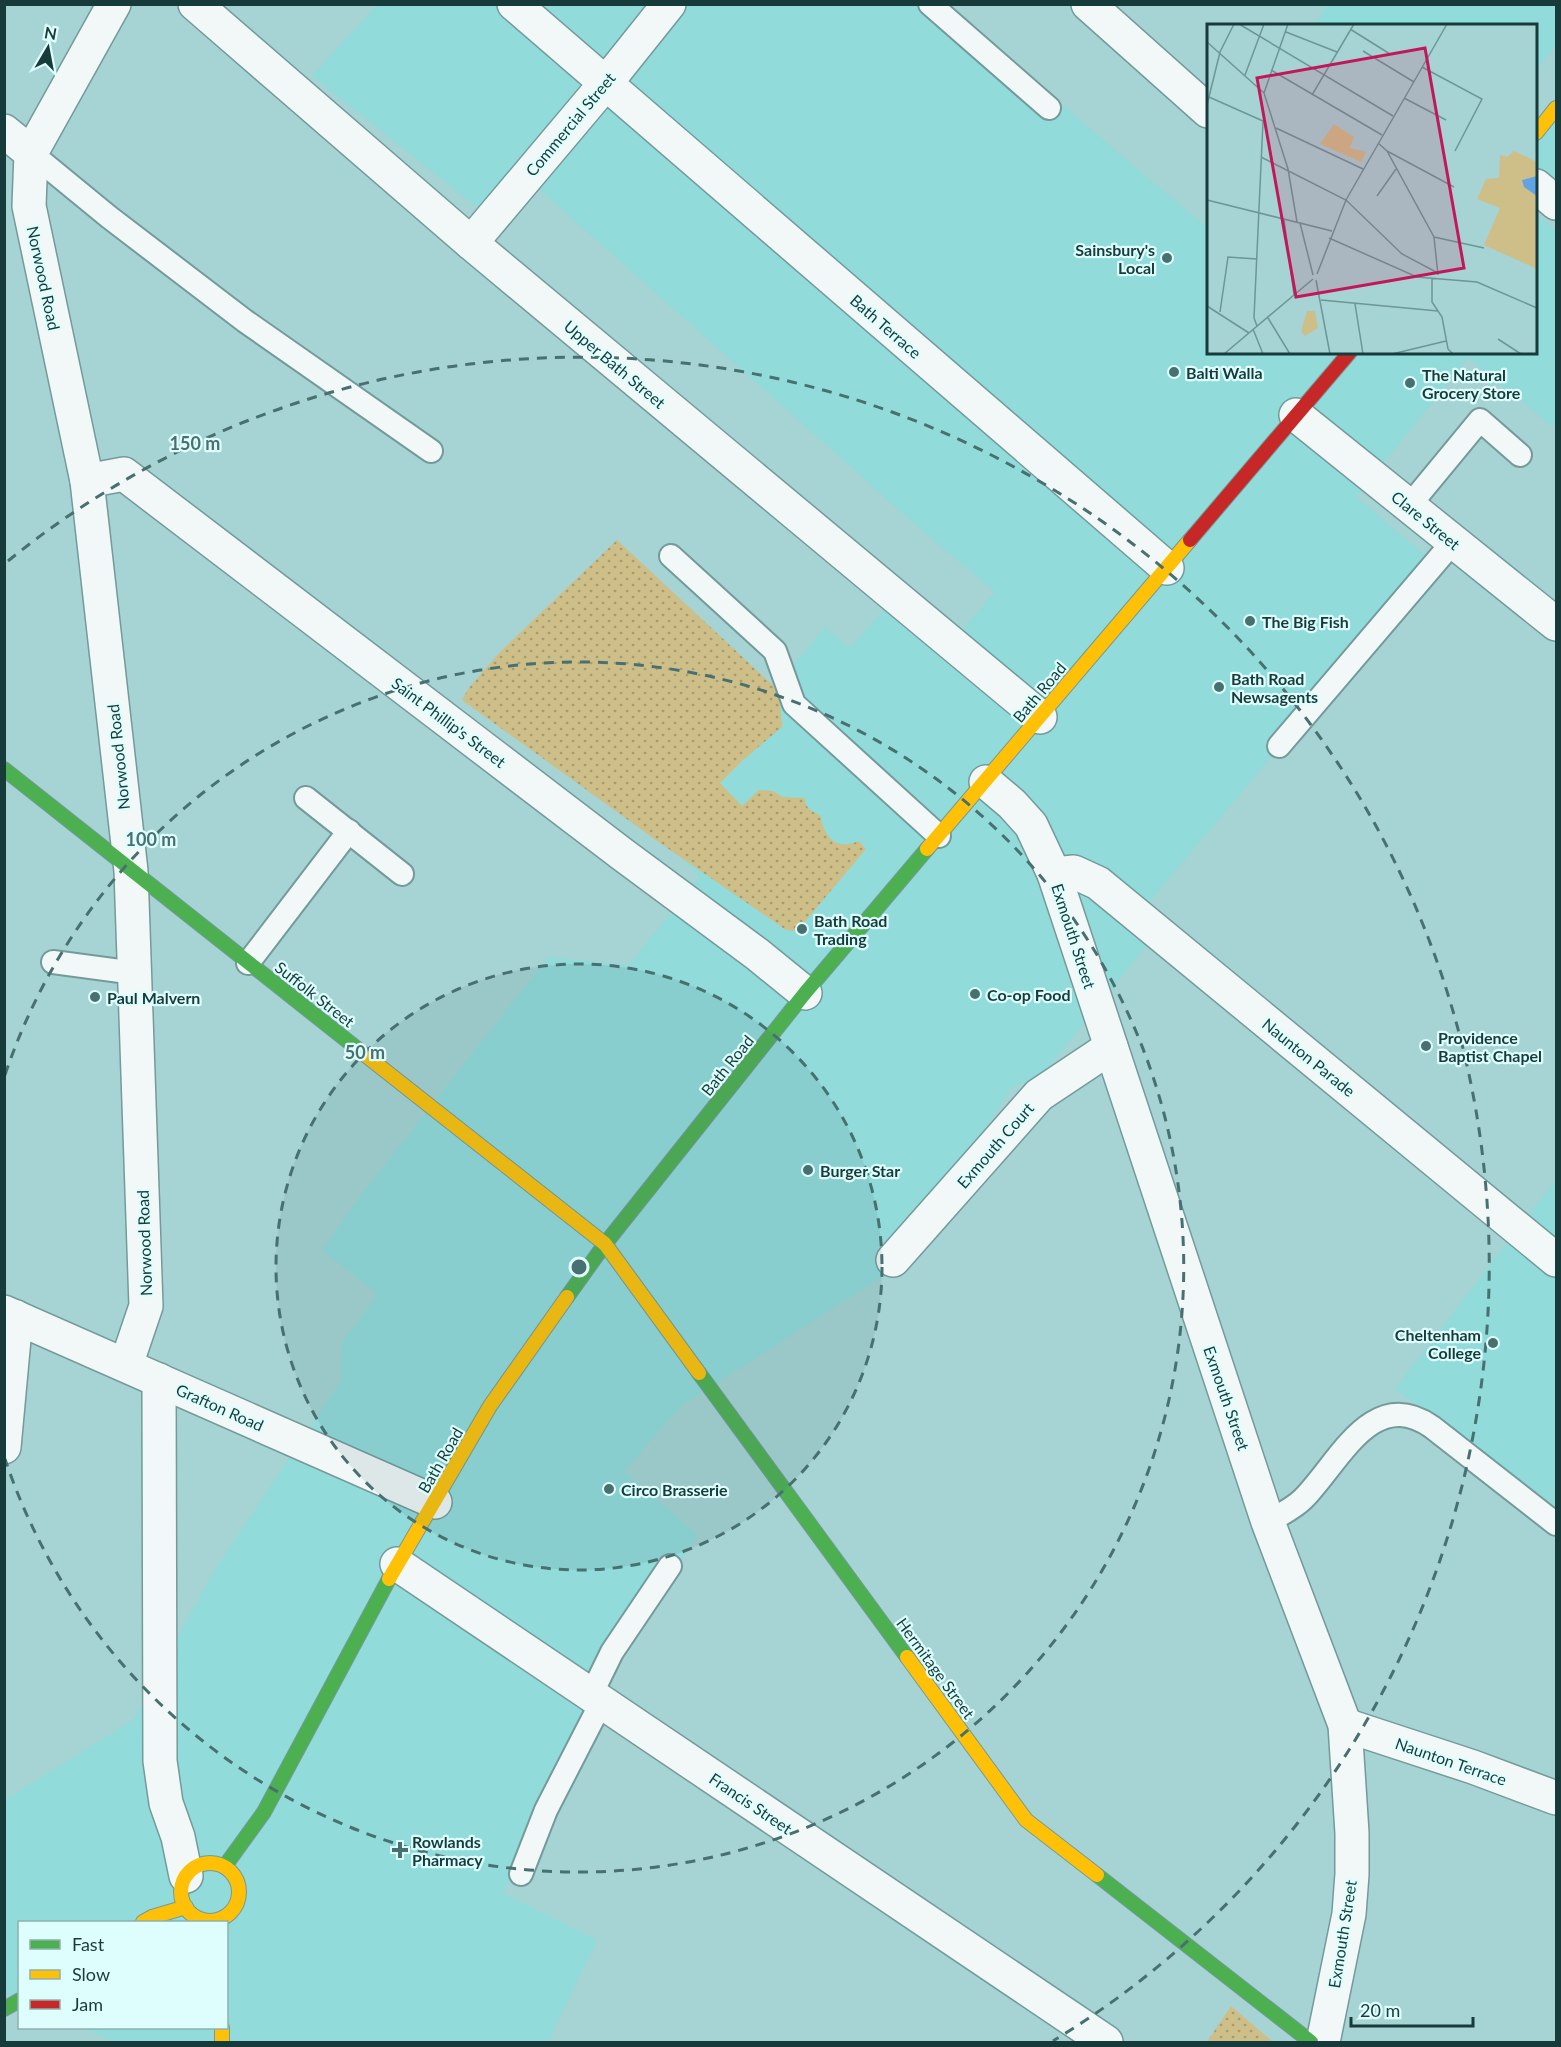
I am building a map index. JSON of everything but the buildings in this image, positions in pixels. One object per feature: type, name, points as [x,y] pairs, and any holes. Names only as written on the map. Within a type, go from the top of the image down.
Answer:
[{"type":"main road","points":[[1537,132],[1557,108]]},
{"type":"main road","name":"Bath Road","points":[[225,1866],[264,1812],[397,1564],[490,1406],[605,1244],[805,993],[1348,354]]},
{"type":"main road","name":"Suffolk Street","points":[[4,769],[605,1244]]},
{"type":"main road","name":"Hermitage Street","points":[[605,1244],[1026,1820],[1311,2043]]},
{"type":"main road","points":[[146,1921],[186,1891],[199,1864],[208,1862],[225,1866],[238,1881],[239,1899],[235,1908],[228,1915],[214,1921]]},
{"type":"main road","points":[[186,1891],[200,1919],[207,1921]]},
{"type":"main road","points":[[4,2009],[18,2001]]},
{"type":"street","points":[[4,131],[32,153],[114,4]]},
{"type":"street","name":"Upper Bath Street","points":[[195,4],[471,243],[1040,717]]},
{"type":"street","name":"Bath Terrace","points":[[514,4],[1167,568]]},
{"type":"street","name":"Commercial Street","points":[[471,243],[669,4]]},
{"type":"street","points":[[1088,4],[1207,109]]},
{"type":"street","name":"Norwood Road","points":[[32,153],[29,206],[87,481],[131,871],[146,1306],[126,1365]]},
{"type":"street","points":[[1537,187],[1557,203]]},
{"type":"street","name":"Clare Street","points":[[1296,415],[1557,624]]},
{"type":"street","name":"Saint Phillip's Street","points":[[87,481],[124,474],[622,854],[757,954],[805,993]]},
{"type":"street","name":"Exmouth Street","points":[[986,782],[1012,804],[1031,825],[1054,874],[1268,1522],[1346,1725],[1352,1874],[1349,1914],[1323,2043]]},
{"type":"street","name":"Naunton Parade","points":[[1054,874],[1074,872],[1098,883],[1557,1260]]},
{"type":"street","name":"Exmouth Court","points":[[893,1260],[1038,1095],[1111,1047]]},
{"type":"street","points":[[4,1447],[10,1315]]},
{"type":"street","name":"Grafton Road","points":[[10,1315],[435,1502]]},
{"type":"street","points":[[159,1380],[160,1761],[166,1803],[178,1837],[186,1891]]},
{"type":"street","name":"Francis Street","points":[[397,1564],[1106,2043]]},
{"type":"street","name":"Naunton Terrace","points":[[1346,1725],[1473,1767],[1557,1798]]},
{"type":"lane","points":[[930,4],[1048,108]]},
{"type":"lane","points":[[32,153],[109,217],[245,321],[431,452]]},
{"type":"lane","points":[[1409,506],[1480,420],[1520,455]]},
{"type":"lane","points":[[1279,746],[1454,542]]},
{"type":"lane","points":[[671,556],[776,651],[794,704],[939,836]]},
{"type":"lane","points":[[306,798],[402,874]]},
{"type":"lane","points":[[248,963],[349,831]]},
{"type":"lane","points":[[54,962],[135,973]]},
{"type":"lane","points":[[1268,1522],[1302,1501],[1365,1428],[1385,1416],[1397,1414],[1410,1415],[1427,1423],[1557,1524]]},
{"type":"lane","points":[[521,1874],[546,1810],[596,1699],[612,1652],[670,1566]]},
{"type":"shaded area","points":[[377,5],[947,5],[1207,227],[1207,354],[1537,354],[1537,215],[1556,231],[1556,420],[1552,426],[1468,358],[1356,497],[1434,563],[1145,907],[1165,923],[1042,1075],[1011,1088],[931,1210],[916,1255],[680,1407],[624,1472],[698,1535],[596,1686],[503,1893],[597,1940],[548,2042],[115,2042],[85,2029],[228,2029],[228,1921],[18,1921],[18,1999],[5,1993],[5,1800],[133,1720],[212,1574],[341,1381],[342,1343],[378,1294],[322,1250],[361,1195],[548,957],[629,965],[700,877],[654,831],[825,627],[850,648],[890,603],[945,650],[995,592],[925,533],[536,186],[501,226],[312,76]]},
{"type":"shaded area","points":[[1322,5],[1556,5],[1556,45],[1537,70],[1537,24],[1313,24],[1326,9]]},
{"type":"shaded area","points":[[1556,108],[1556,203],[1537,187],[1537,132]]},
{"type":"shaded area","points":[[617,540],[779,691],[782,727],[720,783],[742,806],[759,790],[773,791],[783,797],[805,798],[808,807],[820,815],[825,830],[832,840],[843,844],[859,841],[866,849],[797,931],[786,930],[660,843],[462,700],[468,689],[500,652]]},
{"type":"shaded area","name":"Cheltenham College","points":[[1556,1180],[1556,1506],[1395,1389]]},
{"type":"shaded area","points":[[1231,2006],[1273,2042],[1207,2042]]},
{"type":"traffic: fast","points":[[4,769],[364,1054]]},
{"type":"traffic: fast","points":[[567,1297],[605,1244],[805,993],[927,849]]},
{"type":"traffic: fast","points":[[699,1373],[907,1657]]},
{"type":"traffic: fast","points":[[225,1866],[264,1812],[389,1579]]},
{"type":"traffic: fast","points":[[1097,1875],[1311,2042]]},
{"type":"traffic: fast","points":[[4,2009],[18,2001]]},
{"type":"traffic: slow","points":[[1537,132],[1556,108]]},
{"type":"traffic: slow","points":[[927,849],[1190,540]]},
{"type":"traffic: slow","points":[[364,1054],[605,1244],[699,1373]]},
{"type":"traffic: slow","points":[[389,1579],[490,1406],[567,1297]]},
{"type":"traffic: slow","points":[[907,1657],[1026,1820],[1097,1875]]},
{"type":"traffic: slow","points":[[204,1863],[216,1863],[231,1871],[239,1886],[239,1892],[239,1898],[231,1913],[216,1921],[204,1921],[189,1913],[181,1898],[181,1886],[189,1871],[204,1863]]},
{"type":"traffic: slow","points":[[145,1921],[186,1907]]},
{"type":"traffic: slow","points":[[222,2029],[222,2042]]},
{"type":"traffic: jam","points":[[1190,540],[1348,354]]},
{"type":"place","name":"Sainsbury's Local","points":[[1167,258]]},
{"type":"place","name":"Balti Walla","points":[[1174,372]]},
{"type":"place","name":"The Natural Grocery Store","points":[[1410,383]]},
{"type":"place","name":"The Big Fish","points":[[1250,621]]},
{"type":"place","name":"Bath Road Newsagents","points":[[1219,687]]},
{"type":"place","name":"Bath Road Trading","points":[[802,929]]},
{"type":"place","name":"Co-op Food","points":[[975,994]]},
{"type":"place","name":"Paul Malvern","points":[[95,997]]},
{"type":"place","name":"Providence Baptist Chapel","points":[[1426,1046]]},
{"type":"place","name":"Burger Star","points":[[808,1170]]},
{"type":"place","name":"Cheltenham College","points":[[1493,1343]]},
{"type":"place","name":"Circo Brasserie","points":[[609,1489]]},
{"type":"place","name":"Rowlands Pharmacy","points":[[400,1850]]}]
